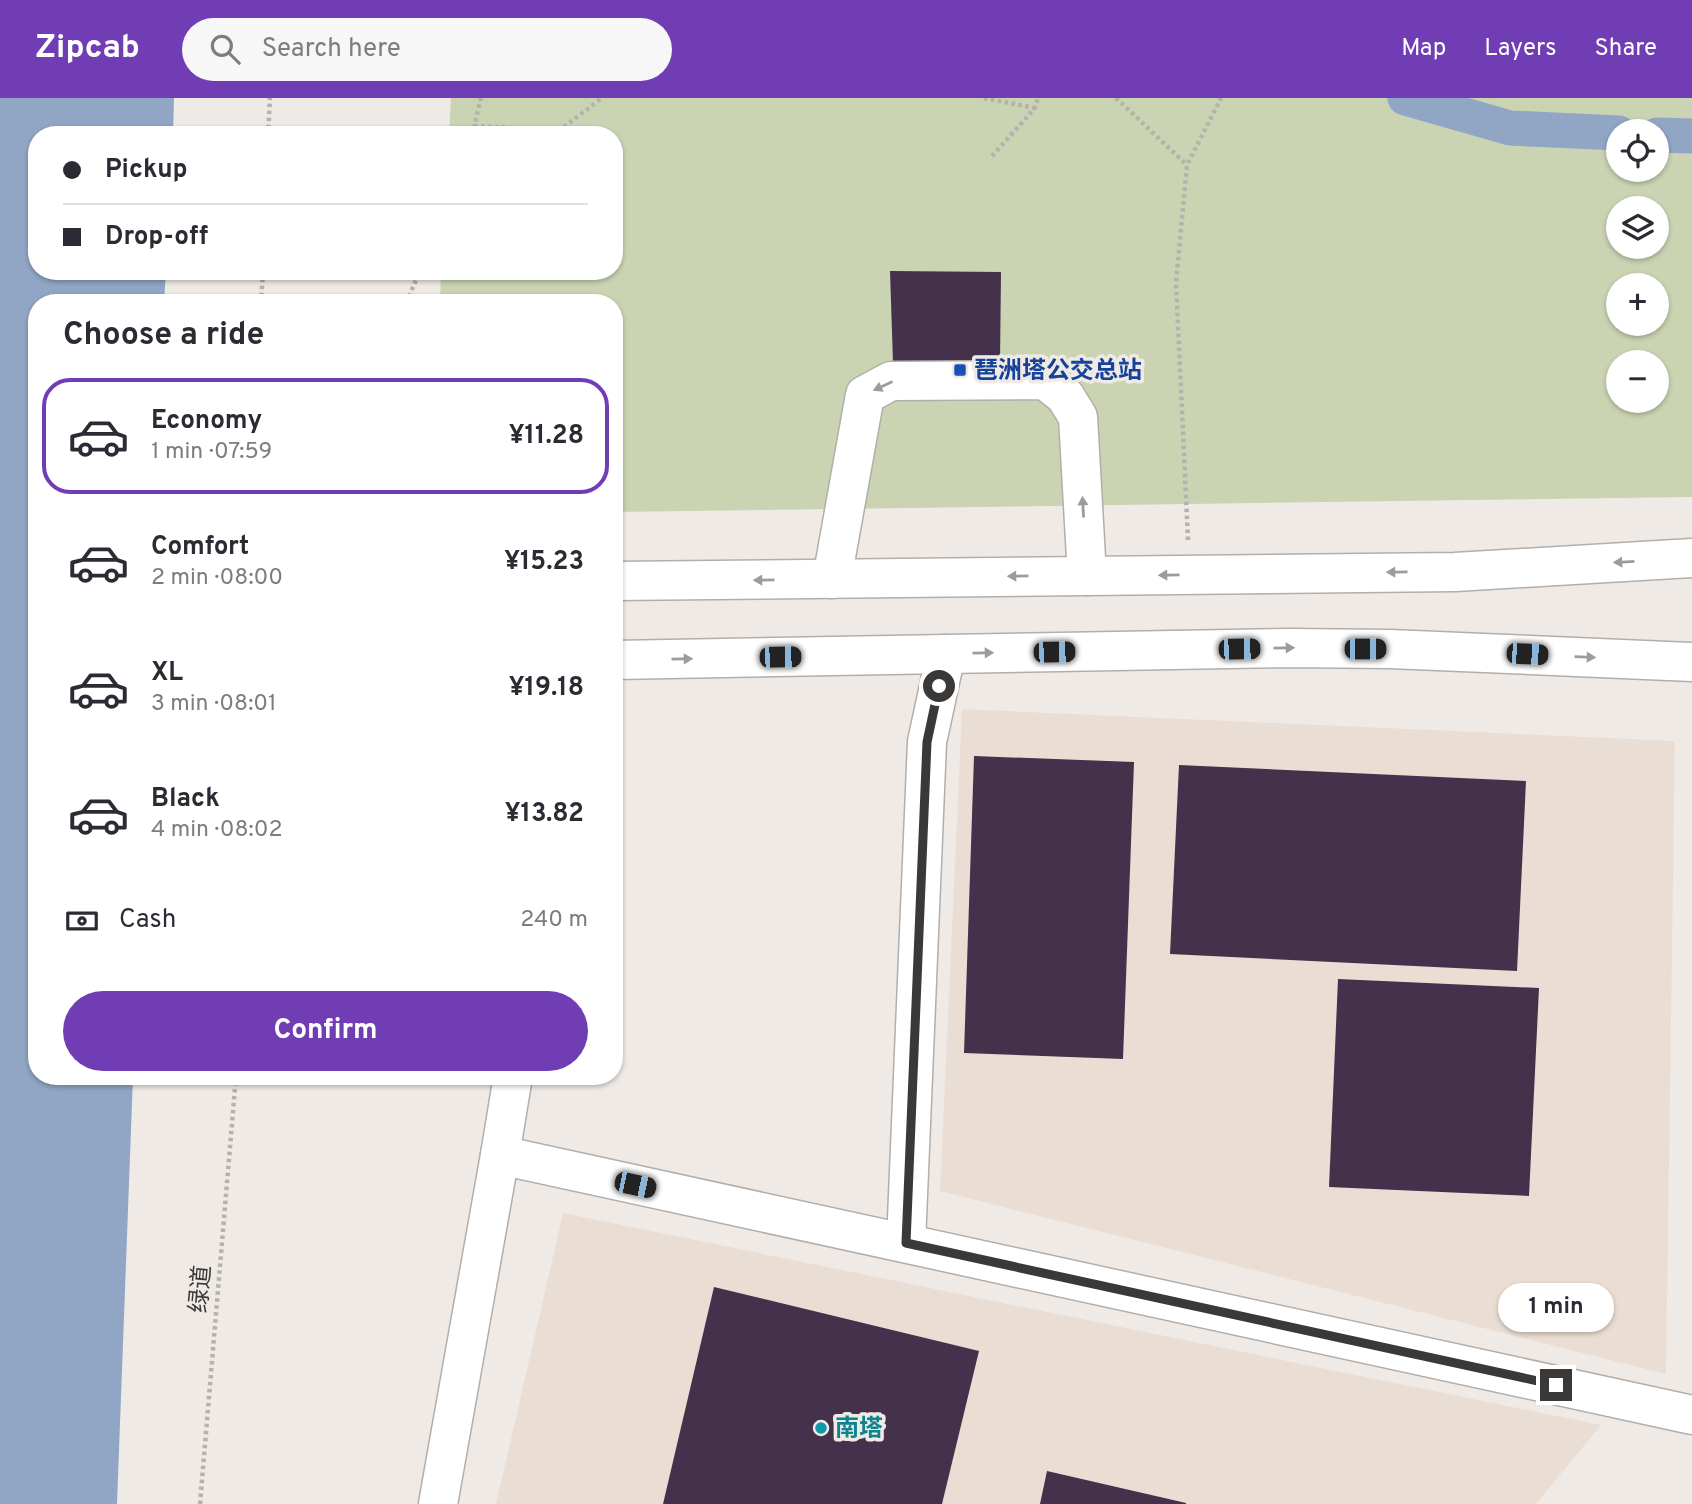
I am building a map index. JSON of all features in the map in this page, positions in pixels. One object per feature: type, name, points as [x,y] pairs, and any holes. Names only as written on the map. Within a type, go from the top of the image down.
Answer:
[{"type":"street","points":[[832,579],[865,395],[891,381],[1045,380],[1065,396],[1078,417],[1087,576]]},
{"type":"street","points":[[623,581],[1455,572],[1692,558]]},
{"type":"street","points":[[623,660],[1289,648],[1390,649],[1692,662]]},
{"type":"street","points":[[906,1243],[927,742],[946,654]]},
{"type":"street","points":[[438,1504],[512,1085]]},
{"type":"street","points":[[500,1155],[1692,1415]]},
{"type":"path","points":[[268,126],[270,98]]},
{"type":"path","points":[[474,126],[481,98]]},
{"type":"path","points":[[565,126],[602,98]]},
{"type":"path","points":[[984,98],[1035,108]]},
{"type":"path","points":[[992,156],[1035,108],[1038,98]]},
{"type":"path","points":[[1116,98],[1187,165]]},
{"type":"path","points":[[1190,575],[1176,283],[1187,165],[1221,99]]},
{"type":"path","name":"绿道","points":[[200,1504],[235,1085]]},
{"type":"shaded area","points":[[962,709],[1675,741],[1666,1374],[940,1191]]},
{"type":"shaded area","points":[[563,1213],[1601,1425],[1536,1504],[496,1504]]},
{"type":"green space","points":[[451,98],[1692,98],[1692,497],[623,512],[623,294],[440,294],[441,280],[623,280],[623,126],[449,126]]},
{"type":"water","points":[[0,98],[174,98],[173,126],[28,126],[28,280],[165,280],[165,294],[28,294],[28,1085],[133,1085],[117,1504],[0,1504]]},
{"type":"building","points":[[890,271],[1001,272],[1000,363],[893,363]]},
{"type":"building","points":[[974,756],[1134,762],[1123,1059],[964,1053]]},
{"type":"building","points":[[1179,765],[1526,781],[1517,971],[1170,954]]},
{"type":"building","points":[[1338,979],[1539,988],[1529,1196],[1329,1187]]},
{"type":"building","name":"南塔","points":[[714,1287],[979,1351],[942,1504],[663,1504]]},
{"type":"building","points":[[1047,1471],[1186,1503],[1186,1504],[1040,1504]]},
{"type":"waterway","points":[[1405,98],[1510,128],[1606,132]]},
{"type":"waterway","points":[[1669,135],[1692,136]]},
{"type":"place","name":"琶洲塔公交总站","points":[[960,370]]},
{"type":"place","name":"南塔","points":[[821,1428]]},
{"type":"route","points":[[939,686],[927,742],[906,1243],[1556,1385]]}]
